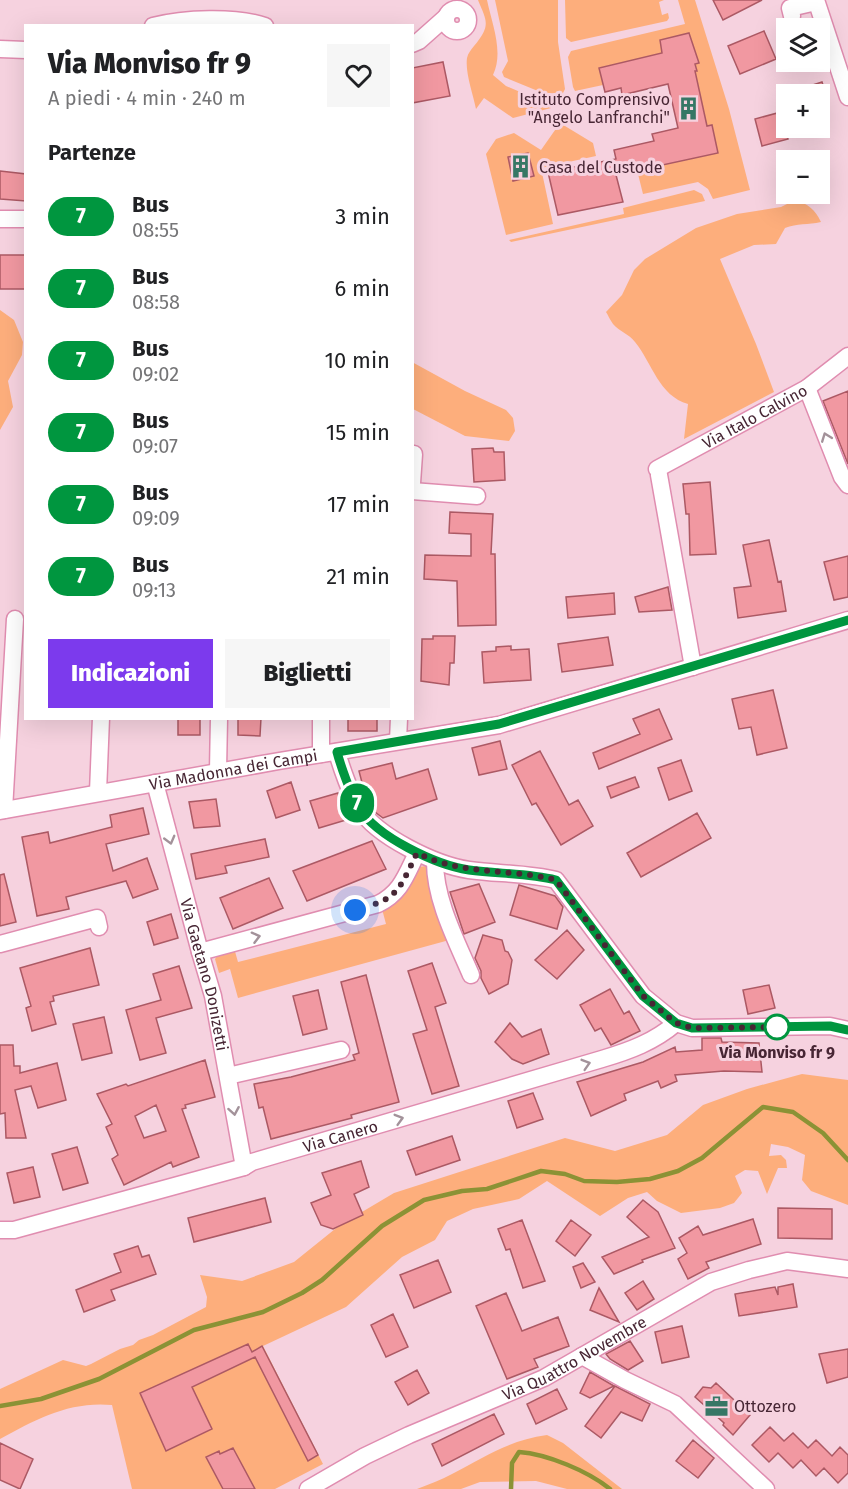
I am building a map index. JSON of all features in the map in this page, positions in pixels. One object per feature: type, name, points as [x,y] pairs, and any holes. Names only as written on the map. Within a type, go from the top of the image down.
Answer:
[{"type":"street","points":[[792,16],[790,8],[816,1],[848,97]]},
{"type":"street","points":[[416,43],[455,12]]},
{"type":"street","points":[[160,24],[239,20],[256,24]]},
{"type":"street","points":[[0,49],[24,50]]},
{"type":"street","points":[[0,219],[24,219]]},
{"type":"street","name":"Via Italo Calvino","points":[[693,667],[658,472],[807,388],[848,356]]},
{"type":"street","points":[[807,388],[842,477],[848,485]]},
{"type":"street","points":[[414,491],[477,496]]},
{"type":"street","points":[[2,811],[15,619]]},
{"type":"street","name":"Via Madonna dei Campi","points":[[2,811],[98,792],[499,724],[848,620]]},
{"type":"street","points":[[98,792],[101,720]]},
{"type":"street","points":[[218,771],[219,720]]},
{"type":"street","points":[[321,720],[329,753],[359,808],[385,833],[435,862],[468,870],[536,875],[556,880],[643,996],[676,1023],[692,1028],[830,1026],[848,1030]]},
{"type":"street","points":[[398,741],[399,720]]},
{"type":"street","name":"Via Gaetano Donizetti","points":[[155,783],[213,996],[244,1167]]},
{"type":"street","points":[[200,952],[378,904],[389,899],[398,890],[417,853]]},
{"type":"street","points":[[435,862],[435,878],[452,929],[471,975]]},
{"type":"street","points":[[0,944],[97,918],[99,927]]},
{"type":"street","name":"Via Canero","points":[[0,1230],[14,1230],[244,1167],[252,1162],[636,1048],[666,1032],[676,1023]]},
{"type":"street","points":[[228,1076],[341,1050]]},
{"type":"street","name":"Via Quattro Novembre","points":[[308,1489],[365,1456],[544,1378],[711,1282],[787,1261],[848,1269]]},
{"type":"street","points":[[582,1356],[624,1380],[675,1404],[766,1489]]},
{"type":"shaded area","points":[[478,0],[487,0],[496,38],[497,57],[493,75],[506,86],[555,107],[513,118],[484,98],[476,109],[468,77],[467,58],[483,33],[486,23]]},
{"type":"shaded area","points":[[495,0],[558,0],[558,42],[565,89],[561,97],[555,98],[504,77],[502,72],[508,61]]},
{"type":"shaded area","points":[[565,0],[664,0],[659,2],[662,15],[668,13],[669,18],[667,21],[571,42],[566,38]]},
{"type":"shaded area","points":[[678,0],[695,0],[729,109],[750,190],[713,199],[708,189],[698,182],[643,194],[637,170],[718,153],[707,126],[695,71],[697,70],[695,64],[699,63],[689,33],[660,40],[662,53],[599,68],[603,85],[575,91],[573,87],[568,57],[571,51],[685,24]]},
{"type":"shaded area","points":[[560,123],[593,143],[596,156],[541,168],[553,224],[506,235],[486,154],[496,139],[514,133],[541,150]]},
{"type":"shaded area","points":[[694,190],[702,194],[705,201],[511,242],[509,240],[624,214],[623,208]]},
{"type":"shaded area","points":[[787,204],[805,204],[821,222],[785,228],[776,244],[754,245],[720,259],[774,392],[684,439],[688,404],[670,394],[657,378],[635,342],[613,324],[606,312],[622,295],[634,270],[645,259],[696,228],[737,214]]},
{"type":"shaded area","points":[[0,310],[14,320],[23,342],[22,355],[8,381],[13,407],[0,430]]},
{"type":"shaded area","points":[[414,363],[506,410],[513,418],[515,431],[509,441],[465,436],[414,410]]},
{"type":"shaded area","points":[[427,866],[453,939],[238,998],[230,969],[219,973],[215,959],[220,952],[234,948],[238,962],[386,924],[382,909],[400,898],[416,867]]},
{"type":"shaded area","points":[[802,1074],[848,1080],[848,1205],[811,1191],[802,1180],[805,1155],[788,1147],[771,1144],[769,1156],[781,1155],[786,1160],[787,1168],[778,1168],[767,1194],[758,1171],[745,1170],[735,1176],[742,1193],[734,1203],[720,1208],[681,1213],[657,1201],[647,1192],[628,1198],[600,1216],[547,1181],[519,1199],[473,1209],[447,1221],[435,1240],[402,1257],[346,1307],[263,1346],[323,1464],[275,1489],[132,1489],[112,1405],[82,1406],[54,1413],[0,1439],[0,1389],[63,1360],[86,1366],[133,1345],[206,1307],[207,1297],[200,1275],[242,1281],[294,1262],[340,1225],[394,1193],[565,1138],[615,1151],[667,1135],[703,1105],[747,1089]]},
{"type":"shaded area","points":[[547,1435],[563,1443],[622,1489],[567,1489],[536,1481],[480,1482],[461,1489],[417,1489],[509,1445]]},
{"type":"building","points":[[713,0],[762,0],[723,20]]},
{"type":"building","points":[[764,31],[776,59],[740,74],[728,46]]},
{"type":"building","name":"Istituto Comprensivo \"Angelo Lanfranchi\"","points":[[689,33],[699,63],[695,64],[697,71],[695,71],[707,126],[712,125],[718,153],[616,175],[623,202],[558,215],[548,172],[616,159],[614,150],[654,141],[652,134],[678,128],[668,84],[622,95],[621,88],[605,92],[599,68],[662,53],[660,40]]},
{"type":"building","points":[[443,62],[450,96],[414,103],[414,68]]},
{"type":"building","points":[[776,113],[776,138],[788,139],[762,146],[755,119]]},
{"type":"building","name":"Casa del Custode","points":[[528,153],[534,176],[513,181],[508,157]]},
{"type":"building","points":[[0,171],[24,174],[24,201],[0,199]]},
{"type":"building","points":[[0,255],[24,255],[24,289],[0,289]]},
{"type":"building","points":[[848,391],[848,464],[823,401]]},
{"type":"building","points":[[493,448],[494,452],[504,452],[505,480],[474,482],[472,449]]},
{"type":"building","points":[[710,482],[716,554],[690,555],[689,514],[686,514],[683,484]]},
{"type":"building","points":[[450,512],[493,514],[491,554],[495,554],[496,625],[458,626],[457,581],[424,579],[425,555],[471,556],[471,534],[449,533]]},
{"type":"building","points":[[769,540],[778,582],[781,581],[786,611],[738,618],[734,588],[751,586],[743,545]]},
{"type":"building","points":[[848,556],[848,597],[834,600],[824,562]]},
{"type":"building","points":[[668,587],[672,610],[639,612],[635,597]]},
{"type":"building","points":[[614,593],[615,614],[568,618],[566,597]]},
{"type":"building","points":[[433,636],[455,636],[454,663],[450,663],[449,685],[421,681],[422,639],[433,639]]},
{"type":"building","points":[[608,637],[613,665],[562,672],[558,644]]},
{"type":"building","points":[[511,646],[511,650],[529,649],[531,680],[484,683],[482,652],[496,651],[496,647]]},
{"type":"building","points":[[773,690],[787,748],[757,755],[751,727],[739,729],[732,699]]},
{"type":"building","points":[[659,709],[672,739],[599,769],[593,753],[640,734],[633,719]]},
{"type":"building","points":[[178,720],[200,720],[200,735],[178,735]]},
{"type":"building","points":[[238,720],[261,720],[260,736],[238,735]]},
{"type":"building","points":[[348,720],[377,720],[377,731],[348,731]]},
{"type":"building","points":[[500,741],[507,769],[479,775],[472,748]]},
{"type":"building","points":[[540,751],[569,805],[578,800],[593,826],[561,845],[536,803],[532,805],[512,765]]},
{"type":"building","points":[[681,760],[692,791],[669,800],[658,768]]},
{"type":"building","points":[[392,763],[396,779],[428,769],[437,799],[383,818],[375,812],[368,793],[365,794],[359,771]]},
{"type":"building","points":[[635,777],[639,787],[611,798],[607,787]]},
{"type":"building","points":[[291,782],[300,810],[276,818],[267,791]]},
{"type":"building","points":[[338,793],[346,820],[319,828],[310,801]]},
{"type":"building","points":[[216,799],[220,826],[194,828],[189,802]]},
{"type":"building","points":[[143,808],[149,834],[106,844],[113,871],[147,858],[158,889],[133,898],[126,881],[66,897],[69,909],[37,916],[22,837],[48,832],[50,843],[112,827],[110,815]]},
{"type":"building","points":[[697,813],[711,838],[641,877],[627,853]]},
{"type":"building","points":[[265,839],[269,857],[225,866],[227,873],[196,879],[191,854]]},
{"type":"building","points":[[372,841],[386,869],[307,901],[293,871]]},
{"type":"building","points":[[4,874],[16,922],[0,926],[0,875]]},
{"type":"building","points":[[269,878],[283,908],[233,929],[220,898]]},
{"type":"building","points":[[479,884],[495,922],[464,934],[450,892]]},
{"type":"building","points":[[519,885],[555,896],[563,907],[557,929],[510,915]]},
{"type":"building","points":[[171,914],[178,938],[154,945],[147,922]]},
{"type":"building","points":[[567,930],[584,950],[557,979],[535,960]]},
{"type":"building","points":[[483,935],[502,940],[505,951],[512,960],[508,984],[489,994],[475,958]]},
{"type":"building","points":[[90,948],[99,985],[53,996],[54,1001],[50,1002],[56,1024],[32,1031],[26,1008],[31,1006],[20,968]]},
{"type":"building","points":[[432,963],[446,1003],[435,1007],[459,1086],[432,1094],[413,1034],[427,1030],[408,971]]},
{"type":"building","points":[[179,966],[192,1008],[156,1018],[166,1053],[140,1060],[126,1010],[161,1000],[153,974]]},
{"type":"building","points":[[366,975],[399,1102],[351,1115],[352,1118],[271,1139],[263,1107],[259,1108],[254,1084],[355,1060],[353,1055],[359,1053],[341,982]]},
{"type":"building","points":[[769,985],[775,1008],[748,1014],[743,990]]},
{"type":"building","points":[[610,989],[624,1014],[629,1011],[640,1031],[611,1045],[601,1028],[595,1031],[580,1005]]},
{"type":"building","points":[[318,990],[327,1029],[303,1035],[293,996]]},
{"type":"building","points":[[104,1017],[112,1053],[82,1060],[73,1024]]},
{"type":"building","points":[[510,1023],[522,1037],[541,1029],[549,1054],[523,1064],[512,1059],[495,1042]]},
{"type":"building","points":[[702,1038],[721,1038],[722,1042],[759,1043],[762,1072],[724,1071],[675,1075],[677,1081],[661,1088],[658,1081],[624,1094],[626,1100],[591,1116],[577,1082],[643,1062],[675,1047],[676,1052],[702,1050]]},
{"type":"building","points":[[0,1045],[13,1045],[14,1066],[20,1066],[20,1073],[57,1063],[66,1100],[38,1108],[31,1086],[15,1090],[26,1138],[6,1138],[5,1113],[0,1114]]},
{"type":"building","points":[[205,1060],[215,1097],[185,1105],[186,1108],[182,1109],[199,1157],[173,1167],[171,1162],[124,1185],[112,1159],[118,1155],[106,1127],[112,1124],[97,1094],[126,1084],[128,1086]],"holes":[[[156,1105],[166,1131],[144,1138],[135,1116]]]},
{"type":"building","points":[[533,1093],[543,1119],[517,1128],[508,1101]]},
{"type":"building","points":[[452,1136],[460,1160],[416,1175],[407,1151]]},
{"type":"building","points":[[77,1147],[88,1183],[63,1190],[52,1154]]},
{"type":"building","points":[[361,1161],[369,1187],[354,1194],[363,1215],[333,1229],[321,1225],[311,1203],[331,1195],[322,1173]]},
{"type":"building","points":[[33,1167],[40,1197],[14,1203],[7,1173]]},
{"type":"building","points":[[265,1198],[271,1222],[194,1242],[188,1218]]},
{"type":"building","points":[[643,1200],[658,1212],[675,1248],[642,1260],[643,1262],[614,1274],[602,1257],[649,1237],[627,1217]]},
{"type":"building","points":[[778,1208],[832,1209],[832,1239],[778,1238]]},
{"type":"building","points":[[753,1219],[761,1244],[706,1262],[709,1268],[688,1279],[678,1259],[687,1253],[679,1238],[698,1226],[703,1235]]},
{"type":"building","points":[[522,1220],[545,1281],[523,1288],[510,1249],[506,1250],[498,1229]]},
{"type":"building","points":[[571,1220],[591,1235],[575,1256],[556,1241]]},
{"type":"building","points":[[138,1246],[142,1257],[149,1255],[156,1274],[111,1290],[115,1300],[84,1312],[76,1290],[121,1272],[114,1254]]},
{"type":"building","points":[[438,1260],[451,1292],[414,1308],[400,1275]]},
{"type":"building","points":[[583,1263],[595,1282],[581,1288],[573,1267]]},
{"type":"building","points":[[643,1281],[654,1299],[637,1310],[625,1293]]},
{"type":"building","points":[[793,1284],[797,1307],[739,1316],[735,1294],[775,1287],[778,1295],[778,1287]]},
{"type":"building","points":[[599,1288],[619,1322],[590,1310]]},
{"type":"building","points":[[506,1293],[522,1331],[558,1317],[569,1346],[534,1359],[538,1367],[507,1379],[476,1306]]},
{"type":"building","points":[[393,1314],[408,1347],[386,1357],[371,1325]]},
{"type":"building","points":[[682,1326],[689,1357],[662,1363],[655,1332]]},
{"type":"building","points":[[630,1341],[643,1361],[628,1370],[606,1354]]},
{"type":"building","points":[[248,1344],[252,1352],[262,1346],[318,1455],[308,1461],[255,1357],[192,1387],[212,1429],[166,1451],[140,1393]]},
{"type":"building","points":[[848,1349],[848,1377],[827,1383],[819,1354]]},
{"type":"building","points":[[417,1370],[429,1393],[408,1405],[395,1382]]},
{"type":"building","points":[[590,1372],[614,1386],[590,1398],[580,1393]]},
{"type":"building","points":[[716,1383],[750,1415],[733,1435],[723,1425],[724,1423],[695,1397],[703,1387],[711,1388]]},
{"type":"building","points":[[615,1386],[650,1404],[642,1421],[621,1412],[601,1438],[585,1426]]},
{"type":"building","points":[[557,1389],[567,1409],[536,1424],[527,1404]]},
{"type":"building","points":[[494,1414],[504,1434],[442,1466],[432,1444]]},
{"type":"building","points":[[770,1427],[784,1441],[793,1433],[808,1448],[816,1440],[832,1456],[840,1447],[848,1455],[848,1473],[838,1483],[824,1468],[816,1476],[801,1460],[793,1468],[778,1453],[769,1462],[752,1445]]},
{"type":"building","points":[[693,1440],[714,1458],[698,1478],[676,1461]]},
{"type":"building","points":[[0,1443],[33,1459],[20,1489],[0,1480]]},
{"type":"building","points":[[233,1448],[255,1489],[223,1489],[206,1457]]},
{"type":"waterway","points":[[0,1406],[41,1399],[99,1379],[194,1330],[263,1312],[302,1293],[322,1280],[382,1226],[424,1200],[462,1191],[487,1189],[541,1171],[565,1174],[584,1181],[617,1182],[650,1179],[678,1171],[702,1158],[763,1107],[793,1112],[823,1133],[848,1160]]},
{"type":"waterway","points":[[511,1489],[512,1463],[519,1452],[567,1464],[610,1489]]},
{"type":"bus line","name":"7","points":[[848,620],[499,724],[337,752],[359,808],[385,833],[417,853],[435,862],[468,870],[536,875],[556,880],[643,996],[676,1023],[692,1028],[830,1026],[848,1030]]},
{"type":"place","name":"Istituto Comprensivo \"Angelo Lanfranchi\"","points":[[688,108]]},
{"type":"place","name":"Casa del Custode","points":[[521,167]]},
{"type":"place","name":"Via Monviso fr 9","points":[[777,1027]]},
{"type":"place","name":"Ottozero","points":[[716,1406]]},
{"type":"route","points":[[355,910],[389,899],[398,890],[417,853],[435,862],[468,870],[536,875],[556,880],[643,996],[676,1023],[692,1028],[779,1027],[777,1027]]}]
